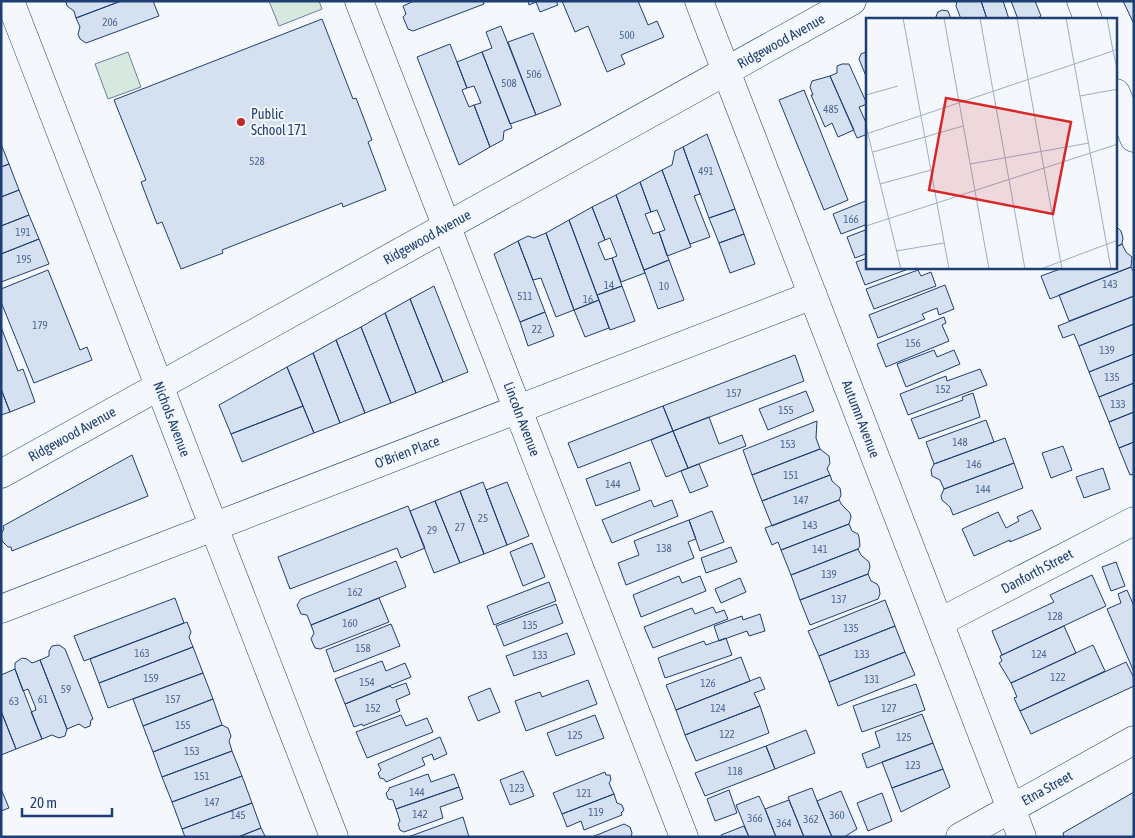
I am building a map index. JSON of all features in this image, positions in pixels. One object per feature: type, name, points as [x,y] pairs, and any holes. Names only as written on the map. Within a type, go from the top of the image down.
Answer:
[{"type":"street","name":"Nichols Avenue","points":[[10,1],[334,837]]},
{"type":"street","name":"Lincoln Avenue","points":[[359,1],[684,837]]},
{"type":"street","name":"Autumn Avenue","points":[[699,1],[1022,837]]},
{"type":"street","name":"Ridgewood Avenue","points":[[1,474],[852,1]]},
{"type":"street","points":[[1081,1],[1088,18]]},
{"type":"street","points":[[1118,98],[1134,138]]},
{"type":"street","name":"O'Brien Place","points":[[1,609],[813,295]]},
{"type":"street","name":"Danforth Street","points":[[940,622],[1134,521]]},
{"type":"street","name":"Etna Street","points":[[960,837],[1134,740]]},
{"type":"shaded area","points":[[269,1],[319,1],[322,9],[279,26]]},
{"type":"shaded area","points":[[128,52],[141,87],[108,99],[95,64]]},
{"type":"building","points":[[66,1],[121,1],[76,18],[74,11],[67,6]]},
{"type":"building","points":[[121,1],[153,1],[159,16],[86,43],[80,39],[78,34],[80,27],[76,18]]},
{"type":"building","points":[[414,1],[483,1],[484,4],[413,31],[408,29],[403,17],[406,14],[403,6]]},
{"type":"building","points":[[528,1],[556,1],[558,5],[540,12],[536,2],[529,5]]},
{"type":"building","points":[[562,1],[638,1],[648,25],[657,21],[664,37],[621,55],[625,64],[607,72],[588,26],[575,32]]},
{"type":"building","points":[[957,1],[981,1],[987,18],[961,18],[956,6]]},
{"type":"building","points":[[981,1],[1003,1],[1009,18],[987,18]]},
{"type":"building","points":[[1011,1],[1035,1],[1041,16],[1038,18],[1018,18]]},
{"type":"building","points":[[1123,1],[1134,1],[1134,24]]},
{"type":"building","points":[[942,10],[948,11],[951,18],[935,18],[938,12]]},
{"type":"building","name":"Public School 171","points":[[322,19],[353,99],[356,98],[372,140],[368,142],[386,190],[343,207],[342,203],[222,250],[223,253],[181,269],[162,222],[157,224],[141,182],[146,180],[114,100]]},
{"type":"building","points":[[501,26],[536,115],[510,124],[482,52],[492,48],[486,32]]},
{"type":"building","points":[[533,33],[561,105],[536,115],[508,42]]},
{"type":"building","points":[[450,44],[467,88],[462,90],[469,107],[474,105],[490,147],[459,165],[417,57]]},
{"type":"building","points":[[482,52],[512,128],[504,131],[503,140],[490,147],[474,105],[481,103],[474,86],[467,88],[457,62]]},
{"type":"building","points":[[866,52],[866,76],[859,59],[861,54]]},
{"type":"building","points":[[849,64],[866,102],[866,104],[859,107],[866,123],[866,135],[857,138],[830,76],[837,73],[837,66]]},
{"type":"building","points":[[830,76],[854,130],[838,137],[832,123],[825,127],[811,95],[813,95],[810,87],[812,81]]},
{"type":"building","points":[[804,90],[848,200],[824,210],[779,100]]},
{"type":"building","points":[[707,134],[735,209],[709,218],[683,147]]},
{"type":"building","points":[[1,144],[9,164],[1,167]]},
{"type":"building","points":[[683,147],[700,194],[694,196],[710,237],[690,244],[662,170],[672,165],[675,151]]},
{"type":"building","points":[[9,164],[19,190],[1,197],[1,167]]},
{"type":"building","points":[[662,170],[691,247],[667,256],[659,232],[665,230],[657,210],[651,212],[640,182]]},
{"type":"building","points":[[640,182],[651,212],[645,214],[653,234],[659,232],[669,260],[644,270],[616,195]]},
{"type":"building","points":[[19,190],[29,215],[1,226],[1,197]]},
{"type":"building","points":[[616,195],[645,273],[621,282],[612,258],[617,256],[610,238],[605,240],[592,207]]},
{"type":"building","points":[[866,201],[866,225],[841,234],[833,214]]},
{"type":"building","points":[[592,207],[605,240],[598,243],[605,260],[612,258],[622,286],[597,295],[569,220]]},
{"type":"building","points":[[735,209],[744,234],[719,243],[709,218]]},
{"type":"building","points":[[29,215],[39,239],[1,254],[1,226]]},
{"type":"building","points":[[569,220],[599,300],[574,310],[546,233]]},
{"type":"building","points":[[1118,228],[1123,238],[1122,244],[1118,246]]},
{"type":"building","points":[[866,230],[866,254],[855,258],[847,237]]},
{"type":"building","points":[[546,233],[574,310],[556,317],[541,278],[533,280],[518,241],[528,236],[534,238]]},
{"type":"building","points":[[744,234],[755,264],[730,273],[719,243]]},
{"type":"building","points":[[39,239],[49,264],[1,282],[1,254]]},
{"type":"building","points":[[518,241],[545,312],[520,322],[494,254]]},
{"type":"building","points":[[1122,244],[1126,252],[1132,257],[1131,267],[1050,299],[1041,276],[1060,269],[1118,269],[1118,246]]},
{"type":"building","points":[[866,259],[866,269],[908,269],[865,285],[856,262]]},
{"type":"building","points":[[669,260],[684,300],[658,309],[644,270]]},
{"type":"building","points":[[1131,267],[1134,273],[1134,296],[1069,321],[1059,295]]},
{"type":"building","points":[[48,270],[80,350],[87,347],[92,360],[34,383],[1,302],[1,289]]},
{"type":"building","points":[[918,270],[921,276],[931,272],[936,286],[874,309],[866,289]]},
{"type":"building","points":[[945,285],[954,309],[939,315],[937,308],[922,314],[925,319],[878,338],[869,315]]},
{"type":"building","points":[[434,286],[468,372],[443,382],[410,299]]},
{"type":"building","points":[[622,286],[635,321],[610,330],[597,295]]},
{"type":"building","points":[[1134,296],[1134,324],[1079,346],[1074,334],[1063,338],[1058,326]]},
{"type":"building","points":[[410,299],[443,382],[416,393],[385,313]]},
{"type":"building","points":[[599,300],[609,328],[585,337],[574,310]]},
{"type":"building","points":[[545,312],[554,336],[528,346],[520,322]]},
{"type":"building","points":[[385,313],[416,393],[391,403],[361,327]]},
{"type":"building","points":[[944,317],[946,323],[942,325],[949,341],[886,367],[877,344]]},
{"type":"building","points":[[1134,324],[1134,354],[1089,372],[1079,346]]},
{"type":"building","points":[[1,327],[18,371],[23,369],[35,402],[10,412],[1,389]]},
{"type":"building","points":[[361,327],[391,403],[365,413],[336,340]]},
{"type":"building","points":[[336,340],[365,413],[340,423],[313,353]]},
{"type":"building","points":[[934,350],[937,357],[954,350],[960,364],[906,387],[897,364]]},
{"type":"building","points":[[313,353],[340,423],[314,433],[287,367]]},
{"type":"building","points":[[1134,354],[1134,383],[1099,397],[1089,372]]},
{"type":"building","points":[[795,355],[804,381],[673,431],[663,406]]},
{"type":"building","points":[[287,367],[303,406],[231,434],[219,405]]},
{"type":"building","points":[[980,369],[987,385],[908,415],[900,394],[946,376],[947,381]]},
{"type":"building","points":[[1134,383],[1134,412],[1109,422],[1099,397]]},
{"type":"building","points":[[1,389],[10,412],[1,415]]},
{"type":"building","points":[[806,391],[814,411],[768,430],[759,409]]},
{"type":"building","points":[[973,393],[980,417],[919,439],[911,419],[963,400],[962,397]]},
{"type":"building","points":[[303,406],[314,433],[242,462],[231,434]]},
{"type":"building","points":[[663,406],[673,431],[578,468],[568,443]]},
{"type":"building","points":[[1134,412],[1134,442],[1119,448],[1109,422]]},
{"type":"building","points":[[709,417],[719,444],[742,435],[746,446],[688,468],[673,431]]},
{"type":"building","points":[[986,420],[994,442],[934,464],[926,442]]},
{"type":"building","points":[[817,421],[816,438],[820,449],[752,475],[743,450]]},
{"type":"building","points":[[673,431],[688,468],[666,477],[651,440]]},
{"type":"building","points":[[1005,438],[1014,463],[944,489],[940,480],[932,476],[931,470],[934,464]]},
{"type":"building","points":[[1134,442],[1134,474],[1130,475],[1119,448]]},
{"type":"building","points":[[1063,446],[1072,470],[1051,478],[1042,453]]},
{"type":"building","points":[[820,449],[829,456],[830,463],[827,469],[830,475],[762,501],[752,475]]},
{"type":"building","points":[[132,455],[148,496],[12,551],[11,547],[8,547],[2,541],[3,526]]},
{"type":"building","points":[[630,462],[640,490],[596,506],[586,479]]},
{"type":"building","points":[[1014,463],[1023,488],[953,515],[950,507],[942,500],[941,496],[944,489]]},
{"type":"building","points":[[699,464],[708,486],[690,493],[681,471]]},
{"type":"building","points":[[1103,468],[1110,489],[1084,498],[1076,477]]},
{"type":"building","points":[[830,475],[832,481],[840,488],[841,495],[839,500],[772,526],[762,501]]},
{"type":"building","points":[[483,482],[507,545],[484,554],[460,491]]},
{"type":"building","points":[[507,482],[529,536],[507,545],[486,490]]},
{"type":"building","points":[[460,491],[484,554],[460,563],[435,501]]},
{"type":"building","points":[[651,500],[654,507],[672,500],[678,516],[612,543],[602,520]]},
{"type":"building","points":[[839,500],[850,513],[849,524],[781,550],[778,542],[772,545],[765,528]]},
{"type":"building","points":[[435,501],[460,563],[434,573],[410,511]]},
{"type":"building","points":[[408,506],[425,548],[401,558],[397,548],[290,589],[278,557]]},
{"type":"building","points":[[1032,510],[1041,529],[974,556],[962,529],[998,512],[1006,528],[1019,521],[1017,517]]},
{"type":"building","points":[[712,511],[724,542],[700,551],[689,520]]},
{"type":"building","points":[[689,520],[696,539],[688,542],[694,558],[626,585],[618,563],[639,555],[634,541]]},
{"type":"building","points":[[849,524],[852,531],[858,534],[860,546],[858,549],[791,575],[781,550]]},
{"type":"building","points":[[532,543],[545,577],[523,586],[510,552]]},
{"type":"building","points":[[731,547],[737,562],[706,573],[701,558]]},
{"type":"building","points":[[858,549],[861,555],[869,562],[868,574],[800,600],[791,575]]},
{"type":"building","points":[[396,561],[406,587],[311,625],[307,615],[301,614],[297,605],[301,599]]},
{"type":"building","points":[[1116,562],[1125,586],[1111,591],[1102,567]]},
{"type":"building","points":[[868,574],[871,581],[879,587],[880,594],[878,599],[810,625],[800,600]]},
{"type":"building","points":[[1092,575],[1106,606],[1002,655],[992,631],[1054,602],[1050,595]]},
{"type":"building","points":[[679,576],[682,583],[700,576],[706,591],[641,617],[633,595]]},
{"type":"building","points":[[740,578],[746,592],[721,603],[715,589]]},
{"type":"building","points":[[549,582],[556,601],[494,625],[487,606]]},
{"type":"building","points":[[1127,590],[1134,606],[1134,672],[1107,609],[1121,603],[1118,594]]},
{"type":"building","points":[[175,598],[184,623],[84,661],[74,636]]},
{"type":"building","points":[[379,598],[389,622],[320,649],[315,648],[311,639],[314,633],[311,625]]},
{"type":"building","points":[[885,600],[895,626],[819,656],[808,631]]},
{"type":"building","points":[[556,604],[563,623],[504,646],[496,626]]},
{"type":"building","points":[[713,607],[716,613],[724,610],[728,619],[653,648],[644,627],[692,608],[695,614]]},
{"type":"building","points":[[760,614],[765,631],[749,636],[747,631],[719,641],[714,626],[742,616],[743,620]]},
{"type":"building","points":[[187,622],[191,632],[189,637],[193,647],[99,683],[90,659]]},
{"type":"building","points":[[391,624],[400,646],[334,672],[326,650]]},
{"type":"building","points":[[895,626],[905,652],[829,682],[819,656]]},
{"type":"building","points":[[1064,626],[1076,653],[1011,683],[999,663],[1002,661],[1000,656]]},
{"type":"building","points":[[567,633],[575,654],[514,676],[506,656]]},
{"type":"building","points":[[726,638],[732,655],[665,678],[658,658],[704,641],[706,645]]},
{"type":"building","points":[[59,645],[65,649],[93,719],[90,726],[85,728],[79,724],[67,729],[40,660],[49,656],[52,646]]},
{"type":"building","points":[[1093,645],[1105,671],[1020,711],[1014,698],[1017,697],[1011,683]]},
{"type":"building","points":[[193,647],[203,673],[108,708],[99,683]]},
{"type":"building","points":[[905,652],[915,675],[838,706],[829,682]]},
{"type":"building","points":[[741,657],[750,681],[676,710],[666,685]]},
{"type":"building","points":[[22,658],[32,663],[40,660],[67,729],[65,736],[59,738],[52,735],[42,739],[31,712],[36,710],[35,706],[28,689],[23,691],[15,669],[15,663]]},
{"type":"building","points":[[382,661],[386,671],[405,663],[411,677],[345,704],[335,679]]},
{"type":"building","points":[[1126,662],[1134,678],[1134,686],[1031,734],[1020,711]]},
{"type":"building","points":[[15,669],[42,739],[16,749],[1,711],[1,675]]},
{"type":"building","points":[[203,673],[213,699],[143,726],[133,699]]},
{"type":"building","points":[[760,677],[765,689],[754,693],[760,706],[685,735],[676,710]]},
{"type":"building","points":[[588,680],[597,704],[526,731],[515,701],[540,692],[542,697]]},
{"type":"building","points":[[406,683],[410,694],[396,700],[400,711],[363,726],[362,724],[354,727],[345,704],[390,686],[392,688]]},
{"type":"building","points":[[916,684],[925,710],[862,732],[853,706]]},
{"type":"building","points":[[490,688],[500,712],[478,721],[468,697]]},
{"type":"building","points":[[213,699],[222,725],[153,752],[143,726]]},
{"type":"building","points":[[760,706],[769,733],[696,761],[685,735]]},
{"type":"building","points":[[1,711],[16,749],[1,755]]},
{"type":"building","points":[[922,714],[933,743],[867,768],[862,754],[880,747],[875,732]]},
{"type":"building","points":[[401,715],[406,726],[427,718],[433,732],[367,758],[356,732]]},
{"type":"building","points":[[595,715],[604,738],[556,756],[547,733]]},
{"type":"building","points":[[222,725],[228,728],[231,736],[229,741],[232,751],[162,777],[153,752]]},
{"type":"building","points":[[806,730],[815,753],[775,769],[766,746]]},
{"type":"building","points":[[440,737],[447,754],[434,760],[432,754],[422,758],[425,765],[386,782],[380,778],[378,773],[381,770],[378,764]]},
{"type":"building","points":[[933,743],[943,769],[892,788],[882,762]]},
{"type":"building","points":[[766,746],[775,769],[705,796],[695,773]]},
{"type":"building","points":[[232,751],[242,776],[172,802],[162,777]]},
{"type":"building","points":[[943,769],[950,787],[901,812],[892,788]]},
{"type":"building","points":[[523,771],[534,796],[510,805],[500,780]]},
{"type":"building","points":[[605,772],[606,775],[610,775],[611,780],[609,783],[614,794],[562,814],[553,793]]},
{"type":"building","points":[[428,774],[431,782],[454,774],[459,787],[396,809],[393,800],[388,799],[386,793],[389,788]]},
{"type":"building","points":[[242,776],[252,803],[182,829],[172,802]]},
{"type":"building","points":[[459,787],[463,799],[440,807],[443,818],[404,832],[400,830],[398,824],[400,821],[396,809]]},
{"type":"building","points":[[812,788],[832,837],[804,837],[788,797]]},
{"type":"building","points":[[1,789],[9,808],[1,811]]},
{"type":"building","points":[[729,790],[737,813],[715,821],[707,799]]},
{"type":"building","points":[[841,791],[857,829],[844,837],[832,837],[817,801]]},
{"type":"building","points":[[1134,792],[1134,835],[1131,837],[1064,837],[1063,833]]},
{"type":"building","points":[[882,793],[892,821],[868,831],[857,803]]},
{"type":"building","points":[[614,794],[617,803],[622,805],[624,810],[621,813],[622,815],[584,830],[581,821],[567,827],[562,814]]},
{"type":"building","points":[[759,796],[776,837],[749,837],[736,805]]},
{"type":"building","points":[[789,800],[804,837],[776,837],[765,809]]},
{"type":"building","points":[[252,803],[261,828],[238,837],[185,837],[182,829]]},
{"type":"building","points":[[463,817],[469,837],[408,837]]},
{"type":"building","points":[[624,824],[630,827],[631,837],[592,837]]},
{"type":"building","points":[[744,826],[749,837],[721,837],[721,835]]},
{"type":"building","points":[[261,828],[267,837],[238,837]]},
{"type":"place","name":"Public School 171","points":[[241,122]]}]
